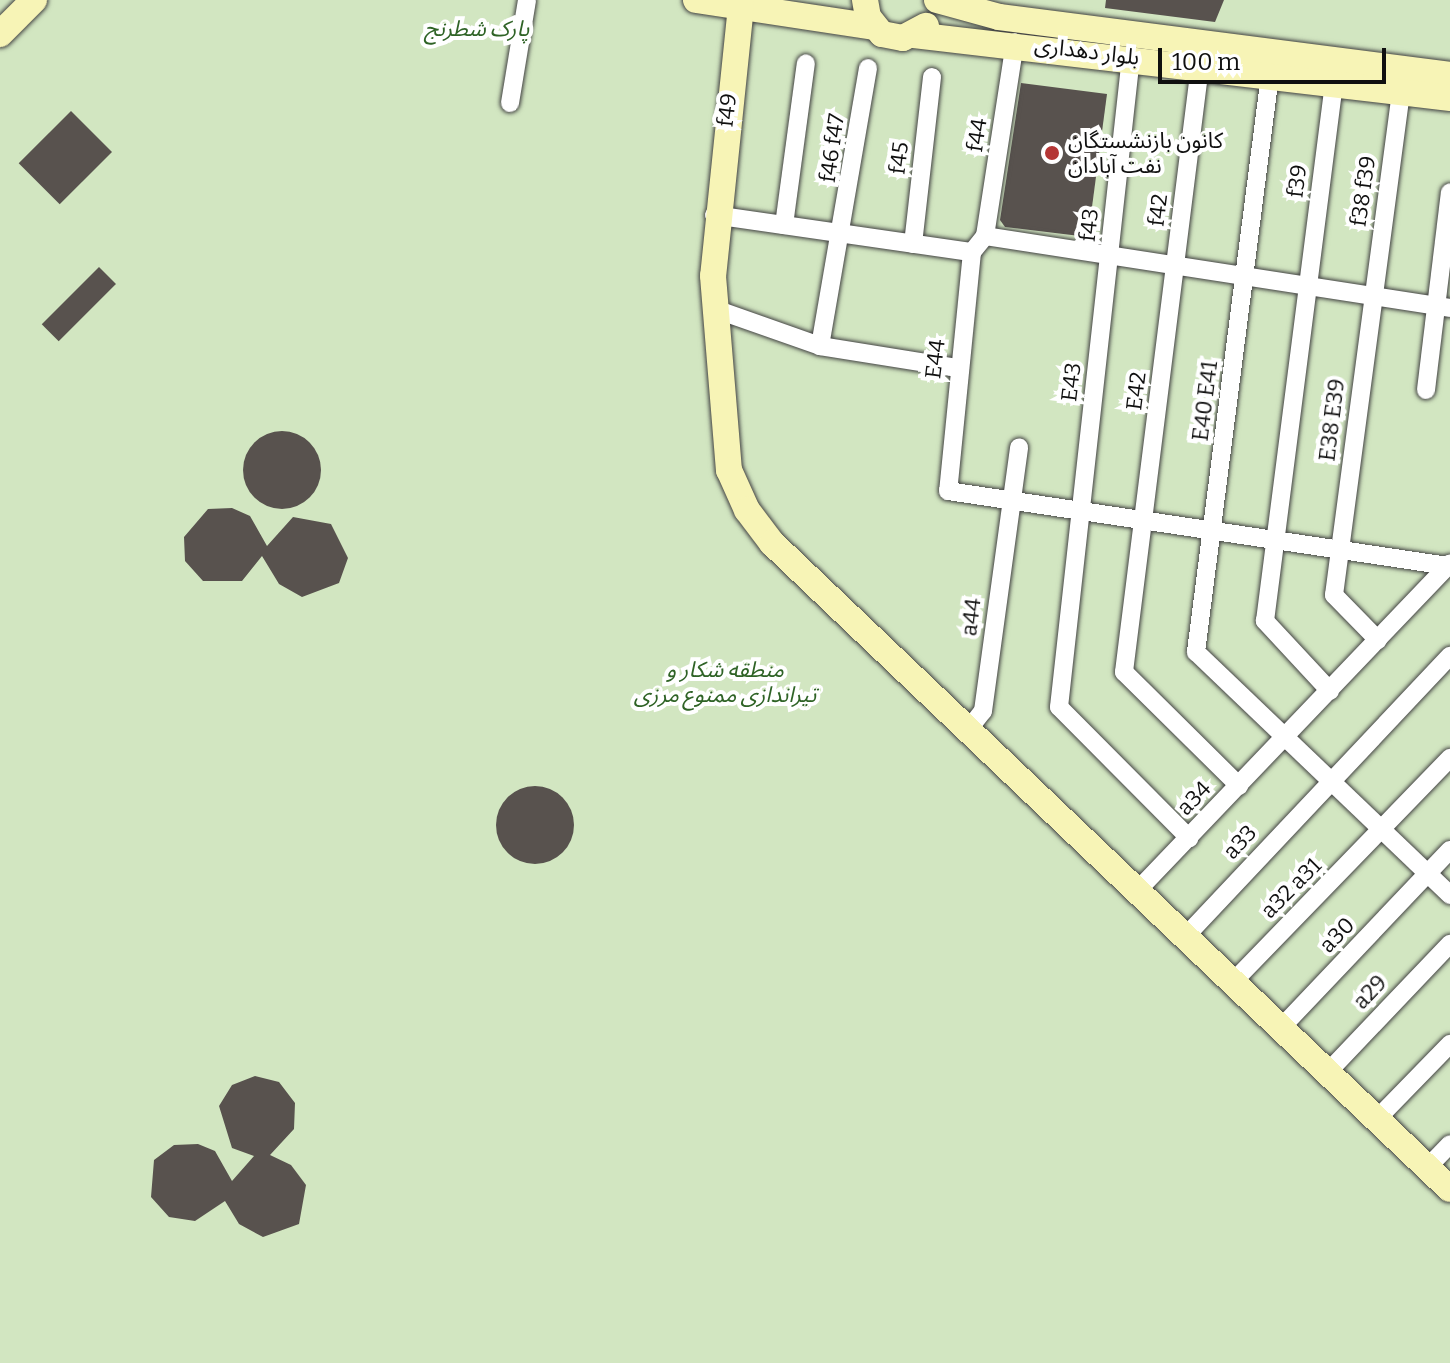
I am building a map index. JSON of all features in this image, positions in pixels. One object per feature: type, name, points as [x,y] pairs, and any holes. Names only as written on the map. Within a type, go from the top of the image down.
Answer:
[{"type":"main road","points":[[0,34],[34,0]]},
{"type":"main road","points":[[696,0],[874,27],[865,0]]},
{"type":"main road","points":[[914,35],[930,21],[936,0]]},
{"type":"main road","name":"بلوار دهداری","points":[[936,0],[999,17],[1450,75]]},
{"type":"main road","name":"f49","points":[[741,6],[714,215],[715,309],[729,470],[747,510],[772,543],[1279,1030],[1450,1189]]},
{"type":"main road","name":"بلوار دهداری","points":[[874,27],[892,38],[914,35],[1015,42],[1450,98]]},
{"type":"street","points":[[510,103],[527,0]]},
{"type":"street","name":"f44","points":[[985,236],[1015,42]]},
{"type":"street","name":"f43","points":[[1110,255],[1131,57]]},
{"type":"street","points":[[784,225],[806,63]]},
{"type":"street","name":"f42","points":[[1176,266],[1200,66]]},
{"type":"street","name":"f46 f47","points":[[820,346],[845,234],[868,68]]},
{"type":"street","name":"E40 E41","points":[[1270,75],[1196,652],[1287,737]]},
{"type":"street","name":"f45","points":[[913,244],[932,77]]},
{"type":"street","name":"f39","points":[[1330,691],[1265,621],[1334,83]]},
{"type":"street","name":"f38 f39","points":[[1373,296],[1401,92]]},
{"type":"street","points":[[1426,390],[1443,307],[1450,192]]},
{"type":"street","points":[[714,215],[972,252],[985,236],[1443,307]]},
{"type":"street","name":"E44","points":[[972,252],[948,491],[1008,504]]},
{"type":"street","name":"E43","points":[[1110,255],[1059,707],[1189,838]]},
{"type":"street","name":"E42","points":[[1176,266],[1124,672],[1239,786]]},
{"type":"street","name":"E38 E39","points":[[1373,296],[1334,595],[1378,640]]},
{"type":"street","points":[[715,309],[820,346],[958,368]]},
{"type":"street","name":"a44","points":[[968,730],[983,711],[1008,504],[1019,447]]},
{"type":"street","points":[[1008,504],[1449,564]]},
{"type":"street","name":"a34","points":[[1137,891],[1449,564]]},
{"type":"street","name":"a33","points":[[1184,938],[1450,656]]},
{"type":"street","points":[[1287,737],[1385,827],[1450,895]]},
{"type":"street","name":"a32 a31","points":[[1231,984],[1450,758]]},
{"type":"street","name":"a30","points":[[1279,1030],[1450,850]]},
{"type":"street","name":"a29","points":[[1326,1074],[1450,944]]},
{"type":"street","points":[[1377,1119],[1450,1044]]},
{"type":"street","points":[[1427,1168],[1450,1144]]},
{"type":"green space","name":"منطقه شکار و تیراندازی ممنوع مرزی","points":[[0,0],[1450,0],[1450,1363],[0,1363]]},
{"type":"building","points":[[1106,0],[1224,0],[1215,22],[1105,8]]},
{"type":"building","name":"کانون بازنشستگان نفت آبادان","points":[[1021,83],[1107,94],[1088,237],[1005,227],[1000,220]]},
{"type":"building","points":[[71,111],[112,152],[60,204],[19,163]]},
{"type":"building","points":[[99,267],[116,284],[59,341],[42,324]]},
{"type":"building","points":[[274,431],[290,431],[304,437],[315,448],[321,470],[315,492],[304,503],[290,509],[274,509],[260,503],[249,492],[243,478],[243,462],[249,448],[260,437]]},
{"type":"building","points":[[232,508],[250,516],[267,546],[293,517],[331,524],[348,558],[339,583],[302,597],[279,584],[262,556],[242,581],[203,581],[185,561],[184,537],[208,509]]},
{"type":"building","points":[[527,786],[543,786],[557,792],[568,803],[574,825],[568,847],[557,858],[543,864],[527,864],[513,858],[502,847],[496,833],[496,817],[502,803],[513,792]]},
{"type":"building","points":[[255,1076],[279,1082],[295,1103],[294,1129],[270,1155],[291,1165],[306,1185],[299,1224],[263,1237],[239,1224],[225,1201],[195,1221],[169,1217],[151,1197],[154,1160],[174,1145],[198,1144],[215,1151],[232,1181],[254,1156],[232,1148],[219,1106],[232,1085]]},
{"type":"place","name":"کانون بازنشستگان نفت آبادان","points":[[1052,153]]},
{"type":"park label","name":"پارک شطرنج","points":[[477,29]]}]
